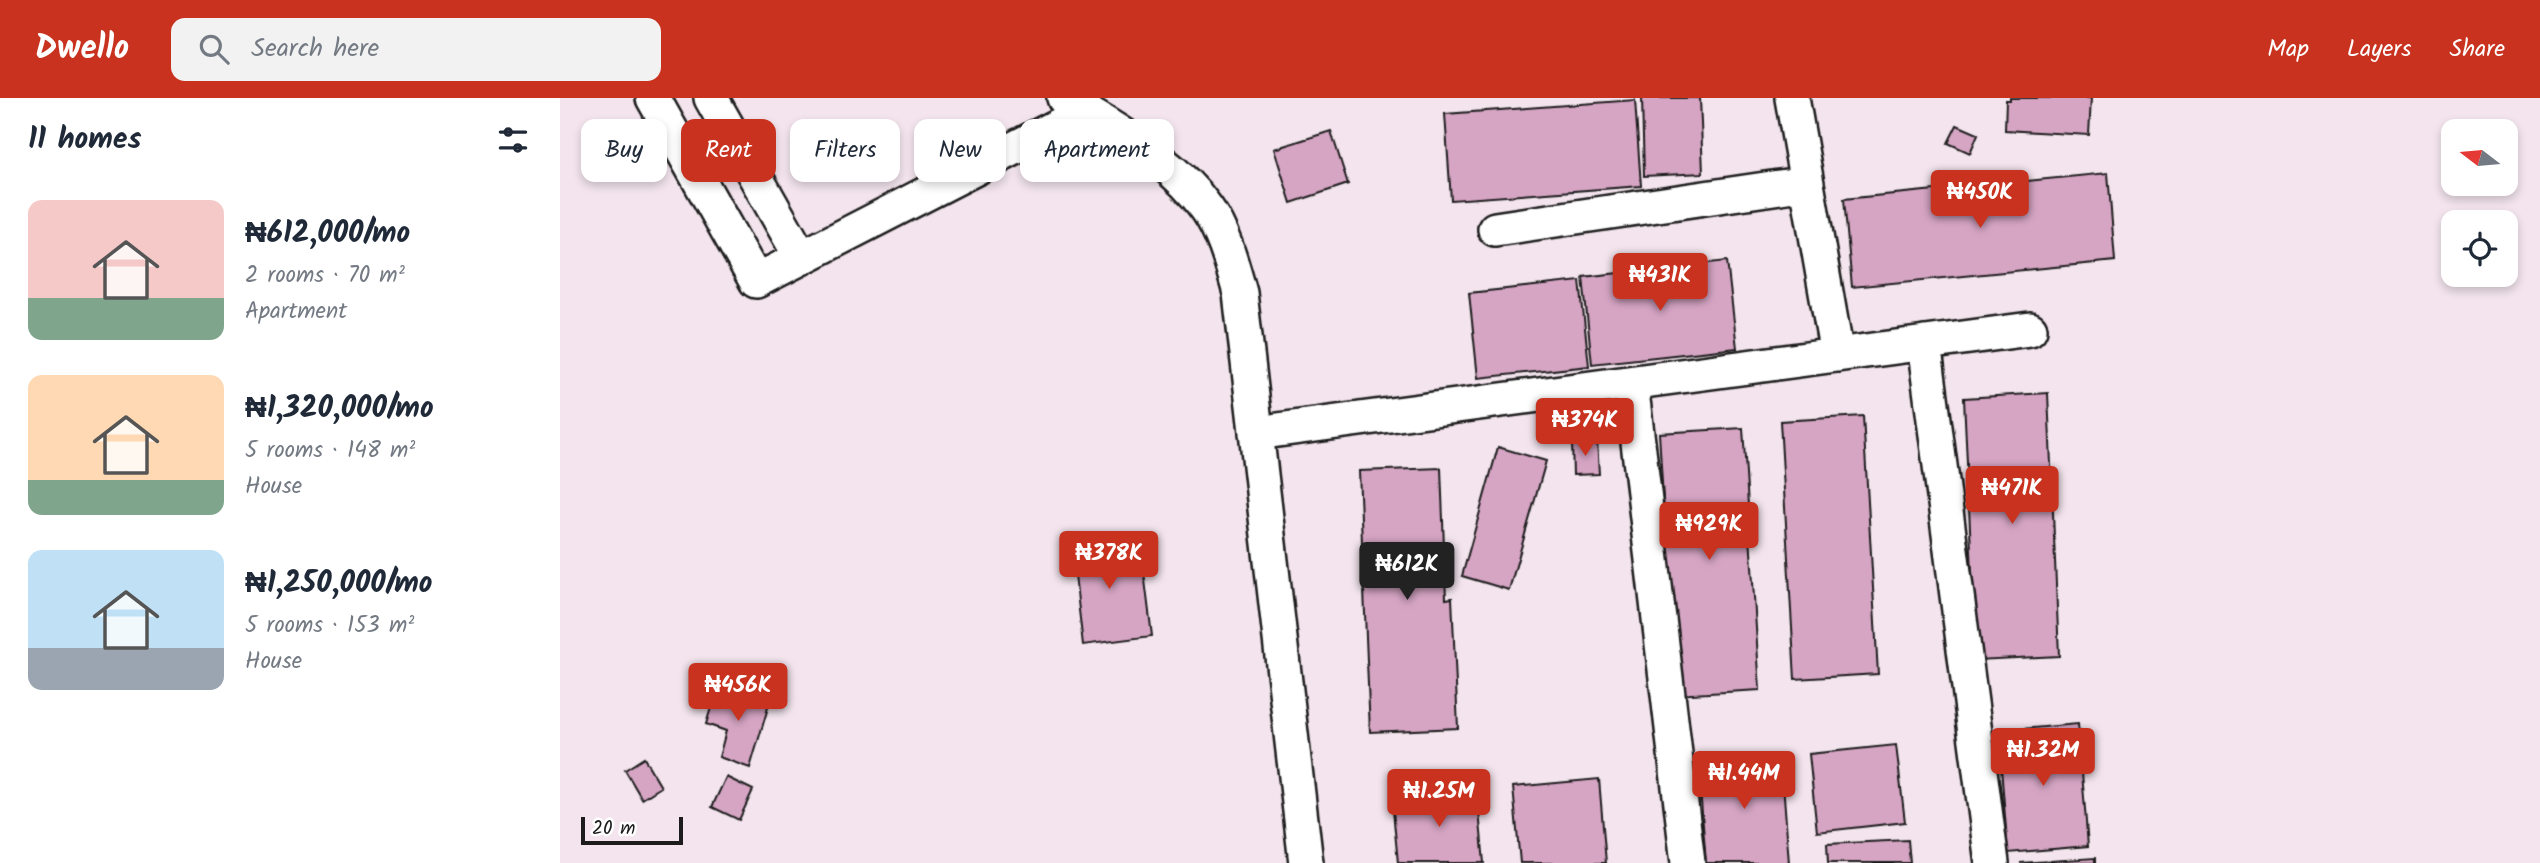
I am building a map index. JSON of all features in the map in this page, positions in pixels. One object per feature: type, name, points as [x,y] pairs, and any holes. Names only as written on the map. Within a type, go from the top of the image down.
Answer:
[{"type":"street","points":[[653,98],[756,281],[1075,105],[1167,164],[1208,209],[1228,252],[1240,293],[1306,863]]},
{"type":"street","points":[[711,98],[801,257]]},
{"type":"street","points":[[1792,98],[1837,355]]},
{"type":"street","points":[[1495,229],[1807,183]]},
{"type":"street","points":[[1256,433],[2030,330]]},
{"type":"street","points":[[1924,343],[1992,863]]},
{"type":"street","points":[[1630,383],[1688,863]]},
{"type":"building","points":[[1642,98],[1700,98],[1703,173],[1644,176]]},
{"type":"building","points":[[2091,98],[2089,135],[2005,130],[2006,100]]},
{"type":"building","points":[[1635,100],[1641,186],[1451,200],[1445,114]]},
{"type":"building","points":[[1957,125],[1978,134],[1970,153],[1948,143]]},
{"type":"building","points":[[1331,131],[1348,184],[1291,203],[1274,149]]},
{"type":"building","points":[[2108,173],[2115,261],[1852,287],[1844,199]]},
{"type":"building","points":[[1727,261],[1737,348],[1592,364],[1583,277]]},
{"type":"building","points":[[1580,281],[1589,366],[1478,378],[1469,293]]},
{"type":"building","points":[[2048,393],[2059,656],[1976,660],[1964,398]]},
{"type":"building","points":[[1863,416],[1878,674],[1795,679],[1780,421]]},
{"type":"building","points":[[1743,428],[1760,690],[1675,695],[1659,433]]},
{"type":"building","points":[[1597,440],[1599,474],[1573,475],[1572,442]]},
{"type":"building","points":[[1498,447],[1546,461],[1509,590],[1462,576]]},
{"type":"building","points":[[1441,468],[1446,599],[1452,598],[1458,728],[1370,732],[1359,471]]},
{"type":"building","points":[[1122,533],[1126,566],[1143,564],[1152,636],[1083,645],[1071,540]]},
{"type":"building","points":[[718,685],[770,701],[750,768],[719,757],[726,731],[706,724]]},
{"type":"building","points":[[2078,724],[2088,846],[2008,853],[1998,731]]},
{"type":"building","points":[[1896,745],[1905,822],[1817,832],[1809,754]]},
{"type":"building","points":[[1781,756],[1789,863],[1706,863],[1698,763]]},
{"type":"building","points":[[644,758],[661,787],[642,799],[625,770]]},
{"type":"building","points":[[726,777],[753,790],[739,820],[712,807]]},
{"type":"building","points":[[1599,779],[1606,863],[1520,863],[1513,787]]},
{"type":"building","points":[[1477,791],[1484,863],[1398,863],[1392,800]]},
{"type":"building","points":[[1908,840],[1910,863],[1828,863],[1827,844]]},
{"type":"building","points":[[2095,858],[2095,863],[2020,863]]}]
